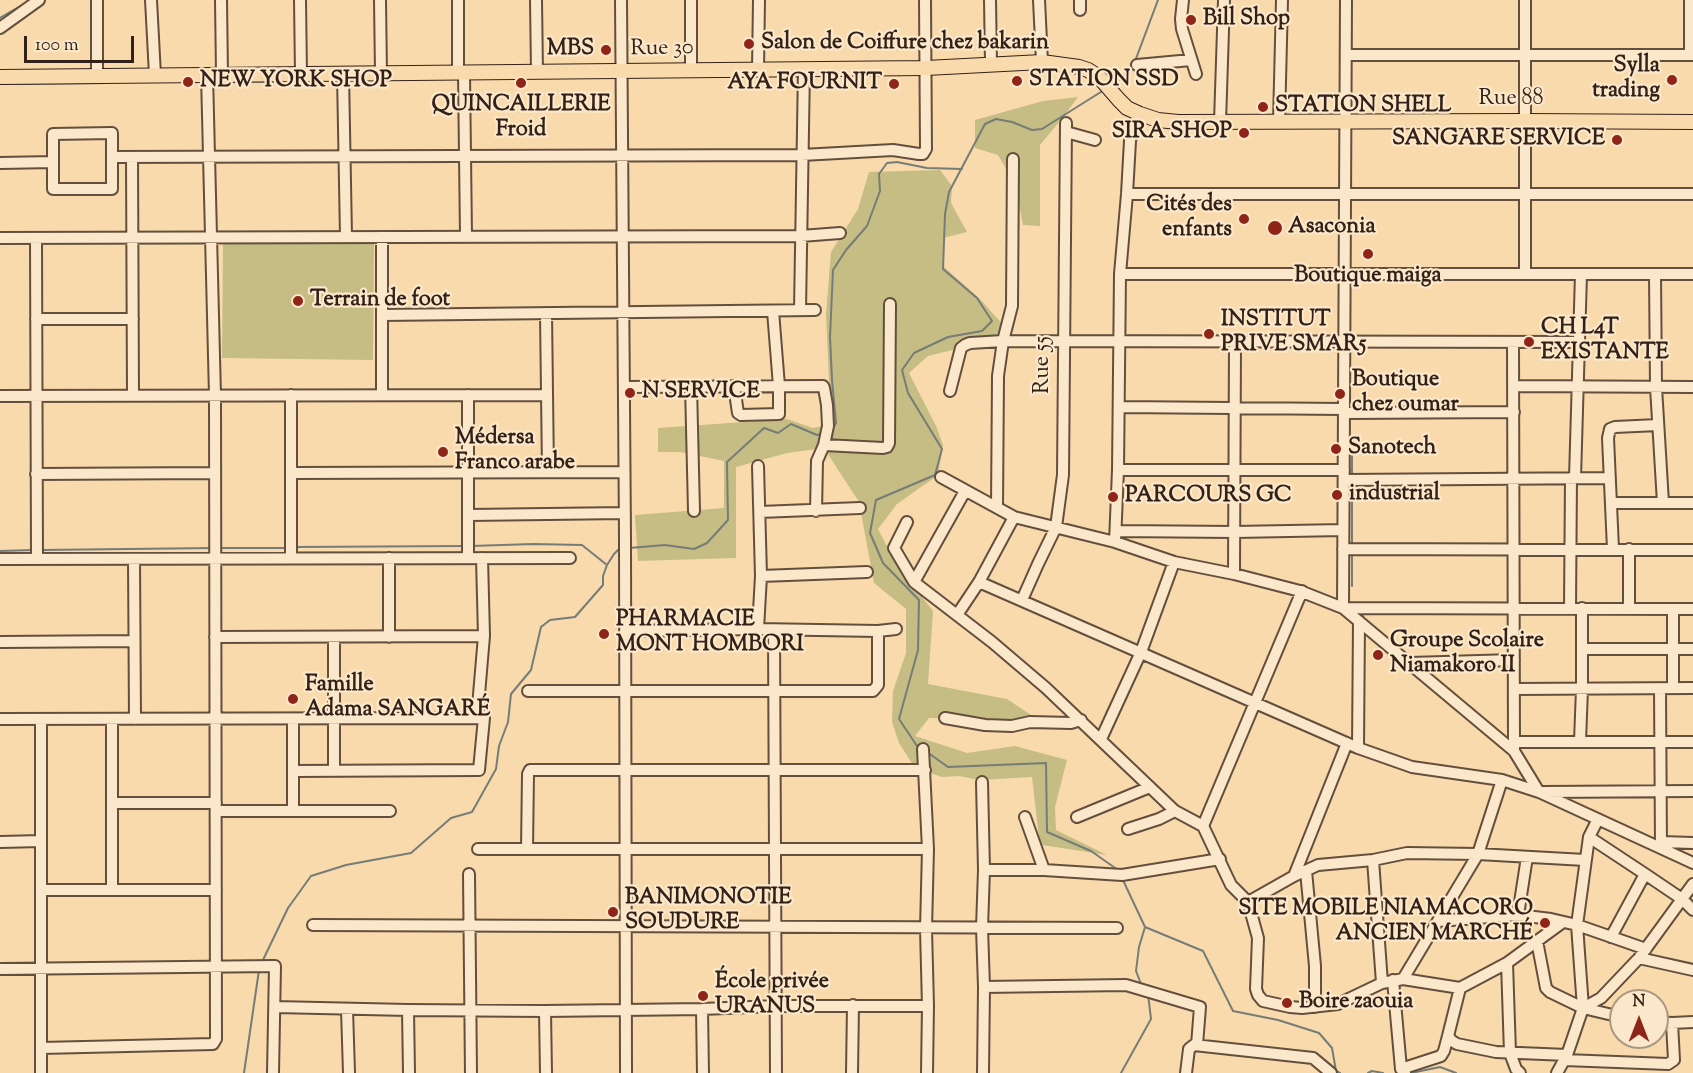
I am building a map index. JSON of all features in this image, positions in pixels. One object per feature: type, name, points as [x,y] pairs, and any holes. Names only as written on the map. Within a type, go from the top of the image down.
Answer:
[{"type":"main road","name":"Rue 30","points":[[0,77],[926,68],[1042,62],[1079,67],[1100,77]]},
{"type":"main road","name":"Rue 88","points":[[1100,77],[1127,108],[1158,120],[1178,122],[1693,122]]},
{"type":"street","points":[[0,28],[38,0]]},
{"type":"street","points":[[97,0],[97,75]]},
{"type":"street","points":[[151,0],[155,75]]},
{"type":"street","points":[[221,0],[222,74]]},
{"type":"street","points":[[300,0],[301,74]]},
{"type":"street","points":[[380,0],[381,73]]},
{"type":"street","points":[[458,0],[466,237]]},
{"type":"street","points":[[536,0],[537,72]]},
{"type":"street","points":[[621,0],[626,537],[626,1073]]},
{"type":"street","points":[[691,0],[691,70]]},
{"type":"street","points":[[758,69],[759,0]]},
{"type":"street","points":[[112,157],[622,156],[802,154],[893,150],[923,154],[926,149],[925,0]]},
{"type":"street","points":[[990,0],[991,64]]},
{"type":"street","points":[[1039,0],[1042,62]]},
{"type":"street","points":[[1183,0],[1182,30],[1196,74]]},
{"type":"street","points":[[1220,122],[1224,0]]},
{"type":"street","points":[[1279,122],[1282,0]]},
{"type":"street","points":[[1343,608],[1346,0]]},
{"type":"street","points":[[1525,0],[1525,274]]},
{"type":"street","points":[[1346,55],[1692,55],[1690,0]]},
{"type":"street","points":[[1137,65],[1191,60]]},
{"type":"street","points":[[800,310],[804,69]]},
{"type":"street","points":[[343,74],[346,237]]},
{"type":"street","points":[[41,1048],[213,1044],[216,1040],[215,396],[207,75]]},
{"type":"street","points":[[1116,536],[1120,274],[1130,141],[1133,127],[1140,114]]},
{"type":"street","name":"Rue 55","points":[[1022,600],[1056,528],[1063,475],[1066,127],[1095,140]]},
{"type":"street","points":[[112,133],[112,189],[53,189],[53,162],[52,134],[112,133]]},
{"type":"street","points":[[132,157],[133,396]]},
{"type":"street","points":[[997,507],[998,376],[1012,306],[1013,159]]},
{"type":"street","points":[[0,163],[53,162]]},
{"type":"street","points":[[1127,194],[1693,194]]},
{"type":"street","points":[[0,238],[801,236],[840,233]]},
{"type":"street","points":[[382,237],[382,395]]},
{"type":"street","points":[[36,238],[37,559]]},
{"type":"street","points":[[1120,274],[1693,274]]},
{"type":"street","points":[[1570,608],[1581,274]]},
{"type":"street","points":[[1655,274],[1656,387],[1663,503]]},
{"type":"street","points":[[824,445],[883,448],[889,443],[890,304]]},
{"type":"street","points":[[382,315],[815,310]]},
{"type":"street","points":[[734,386],[736,410],[741,415],[779,414],[773,311]]},
{"type":"street","points":[[546,313],[548,472]]},
{"type":"street","points":[[36,319],[133,319]]},
{"type":"street","points":[[950,391],[962,348],[965,345],[1003,342],[1579,342]]},
{"type":"street","points":[[1234,574],[1235,342]]},
{"type":"street","points":[[1514,342],[1514,746]]},
{"type":"street","points":[[624,387],[820,385],[824,388],[828,426],[824,445],[817,461],[816,511]]},
{"type":"street","points":[[691,386],[694,511]]},
{"type":"street","points":[[1514,387],[1693,387]]},
{"type":"street","points":[[291,395],[291,558]]},
{"type":"street","points":[[468,395],[468,558]]},
{"type":"street","points":[[0,396],[547,395]]},
{"type":"street","points":[[1119,407],[1514,412]]},
{"type":"street","points":[[1613,549],[1608,438],[1610,429],[1658,425]]},
{"type":"street","points":[[758,466],[760,512],[758,629]]},
{"type":"street","points":[[1118,470],[1344,475],[1358,479],[1610,478]]},
{"type":"street","points":[[291,473],[624,472]]},
{"type":"street","points":[[36,474],[215,473]]},
{"type":"street","points":[[941,477],[1014,517],[1056,528],[1116,536],[1343,530]]},
{"type":"street","points":[[914,582],[965,491]]},
{"type":"street","points":[[1611,503],[1693,503]]},
{"type":"street","points":[[760,512],[860,508]]},
{"type":"street","points":[[469,515],[625,513]]},
{"type":"street","points":[[957,615],[979,582],[1014,517]]},
{"type":"street","points":[[907,522],[894,548],[914,582],[1016,662],[1081,720],[1175,811],[1203,825],[1231,885],[1248,902],[1258,938],[1256,989],[1263,1000],[1290,1007],[1338,1004],[1393,981],[1460,988],[1506,963],[1563,922]]},
{"type":"street","points":[[1116,536],[1174,562],[1302,591],[1343,608],[1514,746],[1539,792]]},
{"type":"street","points":[[1343,549],[1693,550]]},
{"type":"street","points":[[1629,549],[1629,609]]},
{"type":"street","points":[[389,558],[389,637]]},
{"type":"street","points":[[477,718],[484,636],[482,558]]},
{"type":"street","points":[[0,560],[570,558]]},
{"type":"street","points":[[134,559],[135,719]]},
{"type":"street","points":[[1101,739],[1141,652],[1174,562]]},
{"type":"street","points":[[760,576],[867,572]]},
{"type":"street","points":[[979,582],[1347,744],[1412,768],[1502,780],[1539,792],[1660,845],[1693,863]]},
{"type":"street","points":[[1203,825],[1302,591]]},
{"type":"street","points":[[1343,608],[1693,609]]},
{"type":"street","points":[[1580,741],[1582,608]]},
{"type":"street","points":[[1673,609],[1673,688]]},
{"type":"street","points":[[1358,748],[1359,621]]},
{"type":"street","points":[[625,631],[758,629],[878,631],[896,629]]},
{"type":"street","points":[[774,630],[776,1073]]},
{"type":"street","points":[[528,691],[873,691],[878,685],[878,631]]},
{"type":"street","points":[[215,637],[484,636]]},
{"type":"street","points":[[334,637],[334,771]]},
{"type":"street","points":[[0,642],[134,641]]},
{"type":"street","points":[[1582,649],[1693,649]]},
{"type":"street","points":[[1410,663],[1514,660]]},
{"type":"street","points":[[1514,689],[1693,688]]},
{"type":"street","points":[[1660,689],[1660,845]]},
{"type":"street","points":[[293,718],[293,811]]},
{"type":"street","points":[[0,719],[484,718],[478,770],[293,771]]},
{"type":"street","points":[[945,718],[985,725],[1012,726],[1030,722],[1071,723],[1081,720]]},
{"type":"street","points":[[41,719],[41,1073]]},
{"type":"street","points":[[112,719],[112,890]]},
{"type":"street","points":[[1514,746],[1580,741],[1693,741]]},
{"type":"street","points":[[1294,876],[1347,744]]},
{"type":"street","points":[[923,749],[928,849],[927,1073]]},
{"type":"street","points":[[527,849],[528,774],[530,770],[925,770]]},
{"type":"street","points":[[1393,981],[1438,921],[1478,854],[1502,780]]},
{"type":"street","points":[[982,782],[983,1073]]},
{"type":"street","points":[[1077,817],[1150,787]]},
{"type":"street","points":[[1539,792],[1693,791]]},
{"type":"street","points":[[112,803],[293,811],[390,811]]},
{"type":"street","points":[[1128,829],[1175,811]]},
{"type":"street","points":[[1025,817],[1044,870]]},
{"type":"street","points":[[1557,1073],[1566,1058],[1583,1008],[1577,925],[1589,837],[1598,819]]},
{"type":"street","points":[[1589,837],[1646,873],[1682,899],[1693,910]]},
{"type":"street","points":[[0,842],[41,841]]},
{"type":"street","points":[[1660,845],[1693,843]]},
{"type":"street","points":[[478,849],[928,849]]},
{"type":"street","points":[[1248,902],[1318,865],[1373,860],[1407,853],[1585,860]]},
{"type":"street","points":[[1518,915],[1527,857]]},
{"type":"street","points":[[984,870],[1044,870],[1122,875],[1220,859]]},
{"type":"street","points":[[1373,860],[1393,981],[1403,1071],[1441,1056],[1460,988]]},
{"type":"street","points":[[1306,871],[1315,966],[1315,1007]]},
{"type":"street","points":[[1611,937],[1646,873]]},
{"type":"street","points":[[469,874],[471,1073]]},
{"type":"street","points":[[1583,1008],[1601,998],[1642,953],[1693,884]]},
{"type":"street","points":[[41,890],[216,890]]},
{"type":"street","points":[[1438,921],[1518,915],[1563,922],[1611,937],[1642,953],[1693,970]]},
{"type":"street","points":[[313,925],[1117,928]]},
{"type":"street","points":[[1537,941],[1546,988],[1583,1008],[1609,1014]]},
{"type":"street","points":[[1506,963],[1510,1053],[1516,1070],[1520,1073]]},
{"type":"street","points":[[0,969],[275,966],[273,1073]]},
{"type":"street","points":[[984,987],[1126,985],[1200,1007],[1197,1045]]},
{"type":"street","points":[[852,1073],[853,1005]]},
{"type":"street","points":[[275,1006],[545,1011],[702,1010],[776,1006],[928,1006]]},
{"type":"street","points":[[347,1009],[349,1073]]},
{"type":"street","points":[[408,1010],[409,1073]]},
{"type":"street","points":[[702,1010],[703,1073]]},
{"type":"street","points":[[545,1011],[546,1073]]},
{"type":"street","points":[[1669,1023],[1693,1022]]},
{"type":"street","points":[[1448,1036],[1457,1044],[1496,1052],[1668,1064],[1674,1060],[1672,1023]]},
{"type":"street","points":[[1186,1073],[1189,1049],[1197,1045],[1313,1058],[1331,1073]]},
{"type":"shaded area","points":[[1078,97],[1040,145],[1040,226],[1023,225],[1015,184],[998,155],[975,148],[975,120],[1043,101]]},
{"type":"shaded area","points":[[940,170],[952,186],[951,203],[967,232],[943,238],[943,266],[980,299],[1004,326],[996,343],[965,347],[928,356],[909,373],[943,445],[938,475],[897,504],[878,529],[894,560],[933,611],[928,684],[1007,699],[1040,721],[929,718],[915,736],[967,753],[1015,746],[1067,760],[1055,807],[1056,830],[1107,855],[1042,845],[1039,838],[1032,777],[979,780],[959,776],[942,777],[915,768],[899,743],[892,722],[893,691],[906,653],[906,609],[874,583],[859,502],[824,448],[787,453],[736,467],[736,558],[638,561],[635,515],[724,508],[724,461],[680,452],[658,452],[658,428],[787,419],[813,428],[831,424],[826,314],[831,252],[858,209],[869,172]]},
{"type":"shaded area","name":"Terrain de foot","points":[[223,242],[374,244],[373,360],[222,358]]},
{"type":"waterway","points":[[1111,85],[1122,78],[1134,64],[1158,0]]},
{"type":"waterway","points":[[0,18],[29,1]]},
{"type":"waterway","points":[[210,82],[307,81]]},
{"type":"waterway","points":[[3,84],[106,83]]},
{"type":"waterway","points":[[920,748],[899,719],[918,650],[919,600],[883,563],[870,533],[876,500],[935,475],[942,449],[908,393],[902,370],[914,353],[948,337],[982,331],[992,321],[977,298],[943,269],[945,214],[949,192],[985,124],[996,119],[1012,122],[1032,130],[1042,129],[1104,90]]},
{"type":"waterway","points":[[831,432],[836,423],[830,337],[833,270],[846,250],[867,226],[880,191],[879,174],[887,163],[897,162],[927,168],[962,169]]},
{"type":"waterway","points":[[629,548],[665,545],[694,549],[707,543],[728,520],[727,462],[764,428],[778,433],[791,424],[817,435],[822,434]]},
{"type":"waterway","points":[[1352,452],[1352,478]]},
{"type":"waterway","points":[[1352,483],[1352,547]]},
{"type":"waterway","points":[[471,546],[582,545],[607,565]]},
{"type":"waterway","points":[[294,547],[465,546]]},
{"type":"waterway","points":[[42,550],[213,548]]},
{"type":"waterway","points":[[219,548],[288,548]]},
{"type":"waterway","points":[[262,962],[288,908],[311,876],[346,865],[411,853],[451,818],[472,812],[496,769],[499,746],[508,722],[511,694],[531,670],[541,627],[550,620],[575,617],[603,585],[607,565],[620,548]]},
{"type":"waterway","points":[[0,551],[33,550]]},
{"type":"waterway","points":[[1352,552],[1352,586]]},
{"type":"waterway","points":[[927,752],[948,767],[1046,763],[1047,832],[1091,851],[1118,870]]},
{"type":"waterway","points":[[1122,878],[1145,927],[1203,951],[1233,1011],[1278,1020],[1319,1033],[1332,1048],[1336,1071],[1340,1073]]},
{"type":"waterway","points":[[1141,984],[1136,971],[1139,947],[1145,927]]},
{"type":"waterway","points":[[244,1073],[259,970]]},
{"type":"waterway","points":[[1121,1073],[1151,1019],[1148,994]]},
{"type":"waterway","points":[[1411,1073],[1440,1067],[1456,1073]]},
{"type":"waterway","points":[[1368,1073],[1372,1071],[1383,1073]]},
{"type":"place","name":"Bill Shop","points":[[1191,20]]},
{"type":"place","name":"Salon de Coiffure chez bakarin","points":[[749,44]]},
{"type":"place","name":"MBS","points":[[606,50]]},
{"type":"place","name":"Sylla trading","points":[[1672,80]]},
{"type":"place","name":"STATION SSD","points":[[1017,81]]},
{"type":"place","name":"NEW YORK SHOP","points":[[188,82]]},
{"type":"place","name":"QUINCAILLERIE Froid","points":[[521,83]]},
{"type":"place","name":"AYA FOURNIT","points":[[894,84]]},
{"type":"place","name":"STATION SHELL","points":[[1263,107]]},
{"type":"place","name":"SIRA SHOP","points":[[1244,133]]},
{"type":"place","name":"SANGARE SERVICE","points":[[1617,140]]},
{"type":"place","name":"Cités des enfants","points":[[1244,219]]},
{"type":"place","name":"Asaconia","points":[[1275,228]]},
{"type":"place","name":"Boutique maiga","points":[[1368,254]]},
{"type":"place","name":"Terrain de foot","points":[[298,301]]},
{"type":"place","name":"INSTITUT PRIVE SMAR5","points":[[1209,334]]},
{"type":"place","name":"CH L4T EXISTANTE","points":[[1529,342]]},
{"type":"place","name":"N SERVICE","points":[[630,393]]},
{"type":"place","name":"Boutique chez oumar","points":[[1340,394]]},
{"type":"place","name":"Sanotech","points":[[1336,449]]},
{"type":"place","name":"Médersa Franco arabe","points":[[443,452]]},
{"type":"place","name":"industrial","points":[[1337,495]]},
{"type":"place","name":"PARCOURS GC","points":[[1113,497]]},
{"type":"place","name":"PHARMACIE MONT HOMBORI","points":[[604,634]]},
{"type":"place","name":"Groupe Scolaire Niamakoro II","points":[[1378,655]]},
{"type":"place","name":"Famille Adama SANGARÉ","points":[[293,699]]},
{"type":"place","name":"BANIMONOTIE SOUDURE","points":[[613,912]]},
{"type":"place","name":"SITE MOBILE NIAMACORO ANCIEN MARCHÉ","points":[[1545,923]]},
{"type":"place","name":"École privée URANUS","points":[[703,996]]},
{"type":"place","name":"Boire zaouia","points":[[1287,1003]]}]
